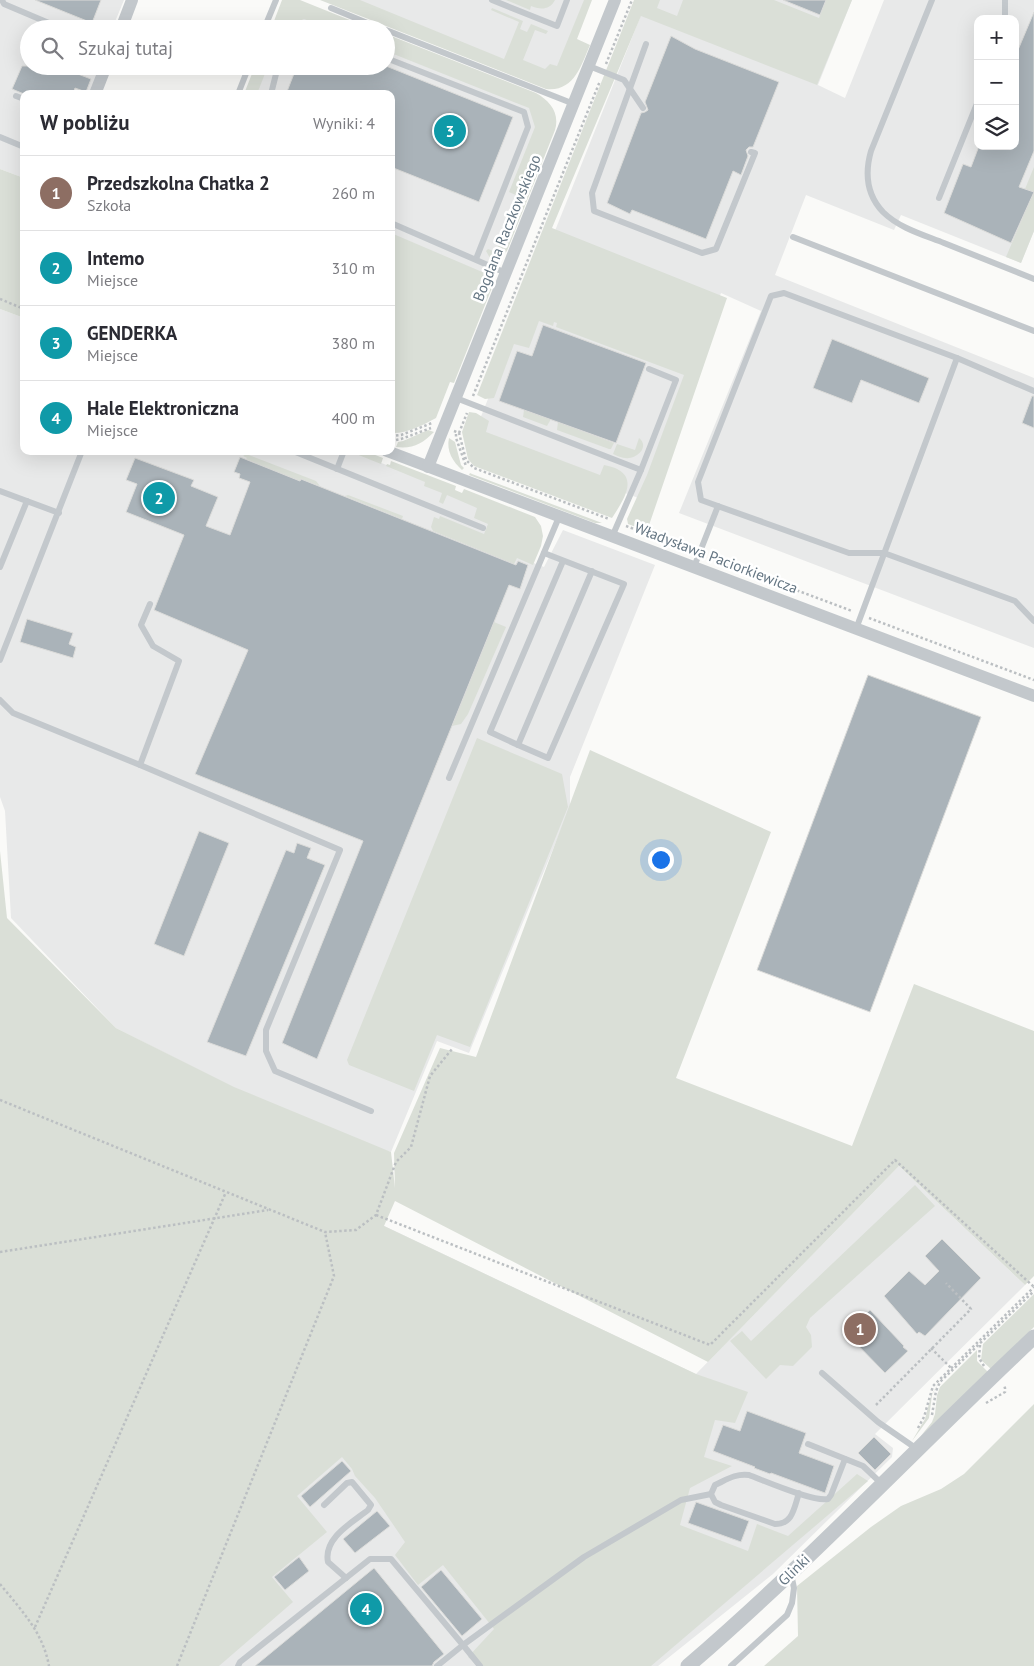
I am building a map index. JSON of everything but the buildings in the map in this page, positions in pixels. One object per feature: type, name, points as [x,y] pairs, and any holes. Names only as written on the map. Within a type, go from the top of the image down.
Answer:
[{"type":"street","points":[[124,20],[132,0]]},
{"type":"street","name":"Bogdana Raczkowskiego","points":[[428,467],[439,428],[456,398],[615,0]]},
{"type":"street","points":[[97,90],[102,75]]},
{"type":"street","name":"Władysława Paciorkiewicza","points":[[395,454],[1034,696]]},
{"type":"street","name":"Glinki","points":[[688,1666],[742,1620],[897,1470],[913,1446],[1034,1337]]},
{"type":"lane","points":[[2,0],[4,4],[42,20]]},
{"type":"lane","points":[[268,20],[276,0]]},
{"type":"lane","points":[[492,0],[557,26],[567,0]]},
{"type":"lane","points":[[932,0],[871,151],[867,166],[867,176],[871,192],[884,213],[904,226],[1034,279]]},
{"type":"lane","points":[[1005,0],[1005,15]]},
{"type":"lane","points":[[331,8],[360,20]]},
{"type":"lane","points":[[395,34],[574,104]]},
{"type":"lane","points":[[646,44],[592,193],[594,211],[702,253],[716,249],[756,153],[752,152]]},
{"type":"lane","points":[[395,62],[524,112],[528,127],[476,260]]},
{"type":"lane","points":[[589,66],[624,80],[643,108]]},
{"type":"lane","points":[[240,90],[245,75]]},
{"type":"lane","points":[[272,90],[276,75]]},
{"type":"lane","points":[[16,96],[20,98]]},
{"type":"lane","points":[[939,198],[976,105]]},
{"type":"lane","points":[[0,138],[20,146]]},
{"type":"lane","points":[[395,225],[506,273]]},
{"type":"lane","points":[[793,237],[1034,331]]},
{"type":"lane","points":[[1034,391],[957,358],[784,293],[771,296],[698,482],[701,500],[849,553],[884,553],[1015,601],[1034,621]]},
{"type":"lane","points":[[856,629],[957,358]]},
{"type":"lane","points":[[612,537],[641,470],[676,380],[649,369]]},
{"type":"lane","points":[[456,398],[641,470]]},
{"type":"lane","points":[[0,660],[3,645],[80,455]]},
{"type":"lane","points":[[303,455],[483,528]]},
{"type":"lane","points":[[337,469],[342,455]]},
{"type":"lane","points":[[0,491],[58,513]]},
{"type":"lane","points":[[0,566],[26,501]]},
{"type":"lane","points":[[694,567],[718,506]]},
{"type":"lane","points":[[449,778],[559,517]]},
{"type":"lane","points":[[544,553],[563,560],[592,571],[624,584],[548,758],[490,732],[563,560]]},
{"type":"lane","points":[[518,745],[592,571]]},
{"type":"lane","points":[[140,765],[179,661],[153,646],[141,625],[150,604]]},
{"type":"lane","points":[[0,700],[13,713],[340,850],[266,1030],[266,1051],[275,1071],[371,1111]]},
{"type":"lane","points":[[822,1373],[878,1422],[913,1446]]},
{"type":"lane","points":[[808,1444],[863,1466],[882,1484]]},
{"type":"lane","points":[[711,1494],[715,1485],[743,1474],[818,1500],[828,1499],[845,1459]]},
{"type":"lane","points":[[324,1506],[347,1483],[352,1482],[371,1505],[368,1510],[335,1537],[328,1552],[328,1562],[346,1578]]},
{"type":"lane","points":[[711,1494],[715,1502],[721,1505],[775,1524],[782,1524],[791,1517],[799,1493]]},
{"type":"lane","points":[[436,1666],[584,1557],[681,1500],[711,1494]]},
{"type":"lane","points":[[238,1666],[240,1662],[370,1559],[391,1559],[480,1666]]},
{"type":"lane","points":[[731,1666],[787,1615],[792,1603],[794,1588],[791,1573]]},
{"type":"path","points":[[459,433],[632,0]]},
{"type":"path","points":[[0,299],[20,307]]},
{"type":"path","points":[[395,436],[402,435],[429,424],[456,438]]},
{"type":"path","points":[[395,440],[402,439],[428,429],[439,428]]},
{"type":"path","points":[[0,1100],[325,1232],[356,1230],[376,1215],[396,1162],[411,1147],[430,1076],[452,1049]]},
{"type":"path","points":[[376,1215],[710,1345],[895,1160],[1034,1288]]},
{"type":"path","points":[[35,1627],[226,1192]]},
{"type":"path","points":[[0,1252],[270,1210]]},
{"type":"path","points":[[177,1666],[334,1276],[325,1232]]},
{"type":"path","points":[[876,1405],[971,1309],[946,1283]]},
{"type":"path","points":[[913,1446],[934,1386],[1034,1288]]},
{"type":"path","points":[[931,1419],[936,1391],[940,1382],[1034,1288]]},
{"type":"path","points":[[932,1348],[951,1368]]},
{"type":"path","points":[[0,1584],[35,1627],[47,1652],[49,1666]]},
{"type":"shaded area","points":[[0,0],[124,0],[116,20],[20,20],[20,75],[98,75],[92,90],[20,90],[20,176],[0,169]]},
{"type":"shaded area","points":[[282,0],[300,0],[350,20],[304,19],[274,20]]},
{"type":"shaded area","points":[[320,0],[360,0],[504,59],[519,22],[491,10],[492,8],[523,21],[520,29],[527,32],[531,24],[548,31],[546,34],[535,30],[523,60],[545,69],[550,64],[557,66],[584,0],[592,0],[577,39],[590,45],[575,76],[570,82],[556,89],[546,89],[395,30],[395,20],[371,20]]},
{"type":"shaded area","points":[[345,0],[589,0],[562,69],[541,78]]},
{"type":"shaded area","points":[[506,0],[555,0],[548,7],[538,8],[531,6],[530,10]]},
{"type":"shaded area","points":[[634,0],[660,0],[657,8],[677,16],[683,0],[774,0],[819,18],[826,0],[852,0],[817,85],[641,16],[552,228],[727,298],[647,531],[628,524],[627,519],[647,475],[684,375],[556,327],[557,323],[554,322],[553,326],[539,321],[529,348],[514,344],[494,398],[485,399],[477,395]]},
{"type":"shaded area","points":[[647,0],[852,0],[818,85],[845,98],[884,0],[1034,0],[1034,231],[1021,263],[901,215],[894,230],[806,195],[775,275],[1034,378],[1034,648],[679,513],[761,311],[721,293],[667,432],[649,502],[484,440],[478,424]]},
{"type":"shaded area","points":[[312,13],[330,20],[297,20]]},
{"type":"shaded area","points":[[395,38],[536,93],[553,108],[556,118],[555,130],[507,251],[499,258],[490,258],[486,251],[488,249],[496,252],[518,196],[509,192],[535,127],[529,108],[395,55]]},
{"type":"shaded area","points":[[395,46],[532,100],[545,129],[431,416],[395,416],[395,90],[254,90],[259,75],[395,75]]},
{"type":"shaded area","points":[[251,75],[264,75],[259,90],[246,90]]},
{"type":"shaded area","points":[[1034,167],[1034,231],[1021,263],[1006,257],[1033,193],[1025,189]]},
{"type":"shaded area","points":[[0,169],[20,176],[20,316],[0,309]]},
{"type":"shaded area","points":[[395,235],[487,274],[492,279],[493,285],[454,383],[450,382],[436,418],[395,433]]},
{"type":"shaded area","points":[[0,309],[20,316],[20,455],[360,455],[538,523],[531,562],[544,567],[563,530],[655,565],[570,777],[570,808],[469,1053],[437,1041],[391,1152],[320,1132],[116,1028],[11,918],[5,811],[0,797]]},
{"type":"shaded area","points":[[524,410],[551,419],[547,426],[523,417]]},
{"type":"shaded area","points":[[469,412],[476,413],[489,421],[486,432],[600,475],[604,465],[616,468],[623,473],[627,479],[628,486],[612,518],[474,466],[468,459],[462,432]]},
{"type":"shaded area","points":[[558,422],[614,443],[611,449],[609,449],[557,430]]},
{"type":"shaded area","points":[[428,430],[434,432],[421,443],[407,447],[396,447],[398,442]]},
{"type":"shaded area","points":[[449,438],[455,442],[461,465],[464,468],[462,470],[451,456],[448,447]]},
{"type":"shaded area","points":[[639,438],[642,441],[643,448],[636,456],[625,458],[613,454],[617,444],[635,450]]},
{"type":"shaded area","points":[[249,455],[316,481],[320,486],[301,479],[300,481],[246,459],[243,456]]},
{"type":"shaded area","points":[[358,455],[375,455],[383,458],[381,464]]},
{"type":"shaded area","points":[[391,461],[456,486],[455,490],[462,493],[464,489],[535,517],[541,526],[543,536],[533,565],[517,558],[514,564],[433,531],[431,527],[434,517],[439,519],[440,516],[484,534],[488,524],[474,518],[477,508],[447,495],[443,504],[439,502],[442,493],[424,486],[425,482],[386,466],[387,464],[390,465]]},
{"type":"shaded area","points":[[470,473],[602,523],[595,523],[469,475]]},
{"type":"shaded area","points":[[348,495],[403,516],[402,519],[345,496]]},
{"type":"shaded area","points":[[494,622],[506,627],[468,714],[461,724],[452,726]]},
{"type":"shaded area","points":[[477,738],[562,774],[568,807],[470,1047],[437,1035],[414,1091],[349,1065],[347,1060]]},
{"type":"shaded area","points":[[590,750],[771,832],[676,1078],[852,1146],[914,984],[1034,1031],[1034,1276],[1025,1285],[899,1166],[708,1362],[395,1201],[384,1226],[696,1374],[748,1392],[735,1423],[715,1420],[704,1457],[732,1466],[690,1488],[680,1525],[748,1551],[757,1524],[788,1536],[857,1474],[868,1481],[651,1666],[478,1666],[468,1657],[494,1629],[443,1565],[418,1585],[395,1555],[405,1542],[375,1498],[355,1476],[342,1457],[297,1496],[327,1532],[272,1577],[293,1602],[219,1666],[0,1666],[0,851],[7,918],[116,1028],[234,1087],[391,1152],[395,1188],[394,1153],[440,1048],[476,1057]]},
{"type":"shaded area","points":[[899,1166],[1025,1285],[875,1434],[893,1448],[892,1457],[773,1574],[658,1666],[190,1666],[378,1223],[696,1374]]},
{"type":"shaded area","points":[[915,1185],[935,1206],[810,1318],[806,1327],[811,1335],[812,1347],[793,1366],[780,1365],[766,1379],[730,1341],[742,1331],[751,1341]]},
{"type":"shaded area","points":[[1034,1294],[1034,1327],[991,1369],[981,1360],[983,1344]]},
{"type":"shaded area","points":[[977,1350],[977,1361],[988,1372],[920,1437],[932,1422],[940,1387]]},
{"type":"shaded area","points":[[938,1383],[932,1395],[929,1418],[912,1441],[925,1419],[931,1396]]},
{"type":"shaded area","points":[[1034,1404],[1034,1666],[764,1666],[798,1636],[797,1586],[871,1527],[901,1506],[941,1489],[964,1474]]},
{"type":"place","name":"GENDERKA","points":[[450,131]]},
{"type":"place","name":"Intemo","points":[[159,498]]},
{"type":"place","name":"Przedszkolna Chatka 2","points":[[860,1329]]},
{"type":"place","name":"Hale Elektroniczna","points":[[366,1609]]}]
